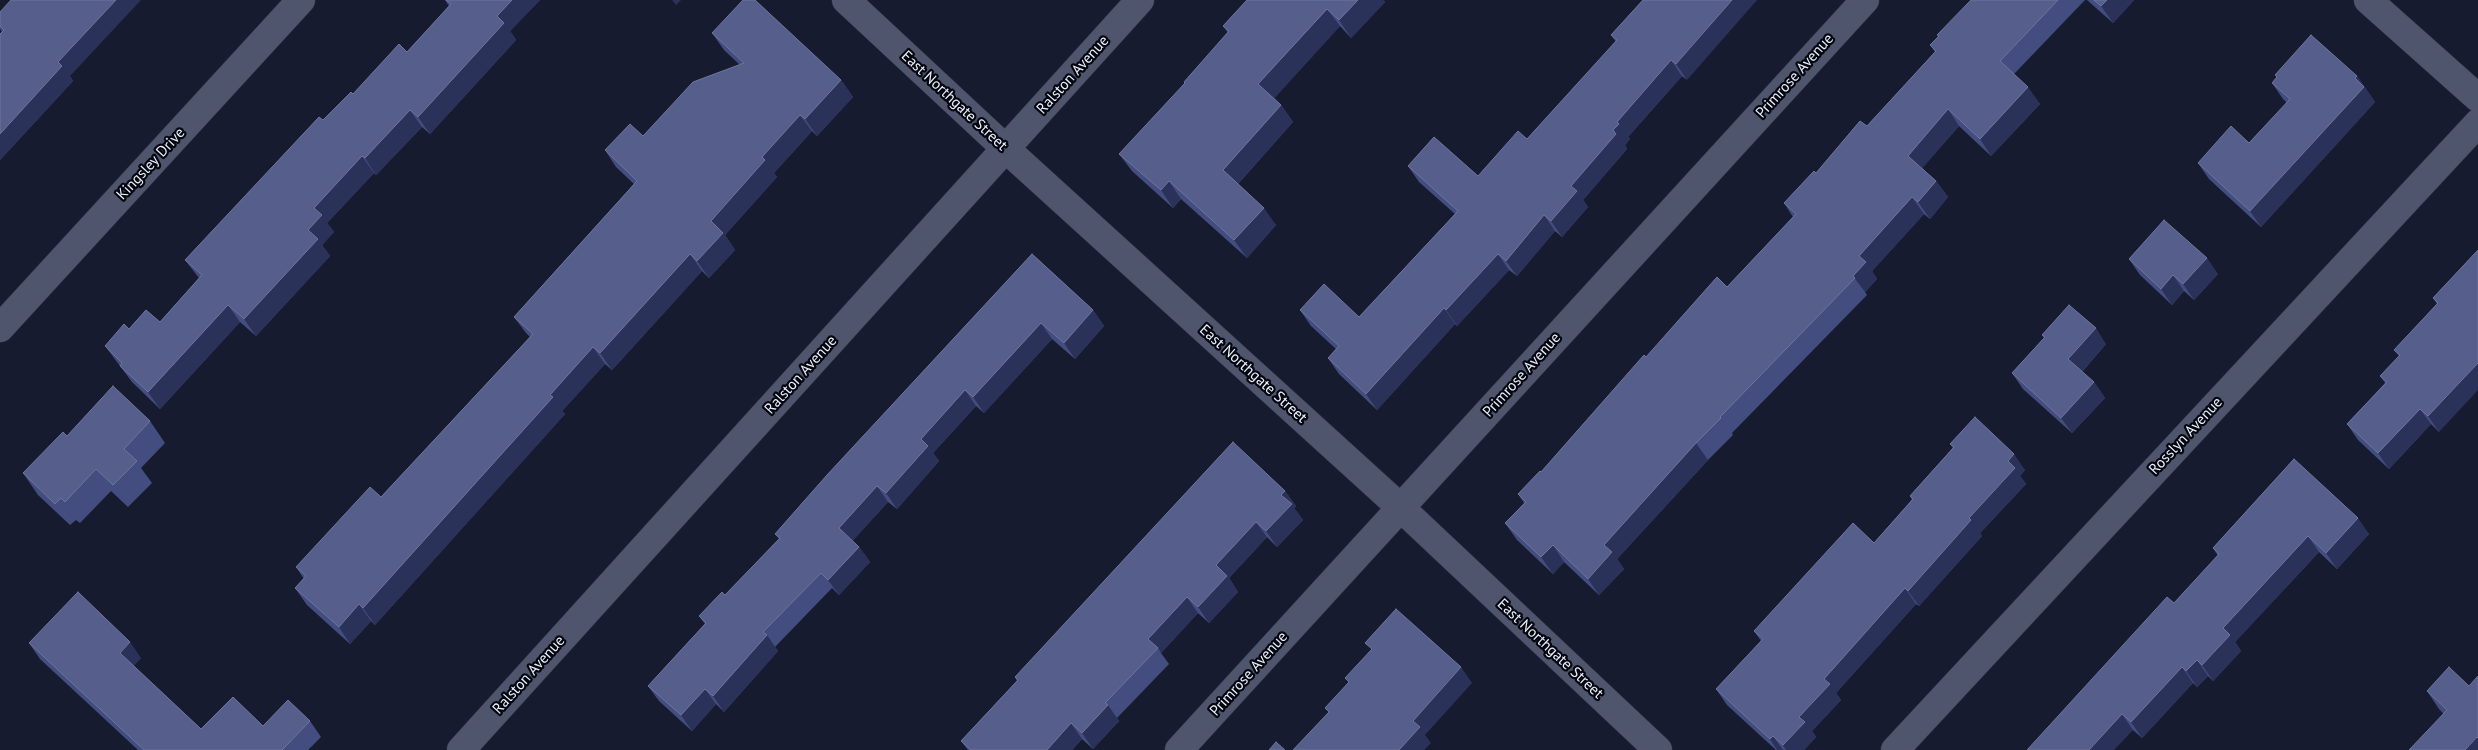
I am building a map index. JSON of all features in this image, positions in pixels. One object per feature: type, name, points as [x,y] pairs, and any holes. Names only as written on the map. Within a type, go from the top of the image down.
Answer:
[{"type":"street","name":"Kingsley Drive","points":[[0,328],[301,0]]},
{"type":"street","name":"East Northgate Street","points":[[846,0],[1006,149],[1401,508],[1658,750]]},
{"type":"street","name":"Ralston Avenue","points":[[461,750],[1140,0]]},
{"type":"street","name":"Primrose Avenue","points":[[1179,750],[1865,0]]},
{"type":"street","points":[[2368,0],[2478,98]]},
{"type":"street","name":"Rosslyn Avenue","points":[[1895,750],[2478,123]]},
{"type":"building","points":[[11,0],[116,0],[58,62],[62,66],[0,134],[0,34],[4,30],[0,26],[0,12]]},
{"type":"building","points":[[446,0],[512,0],[497,16],[504,23],[418,117],[410,110],[365,158],[362,156],[314,208],[322,215],[308,230],[318,239],[244,319],[228,305],[148,392],[120,366],[122,363],[105,346],[124,324],[129,329],[146,310],[160,322],[202,275],[185,260],[319,117],[323,120],[351,92],[353,94],[399,44],[407,52],[451,4]]},
{"type":"building","points":[[743,0],[755,0],[841,80],[805,119],[800,115],[762,157],[765,160],[711,221],[723,233],[697,261],[690,254],[600,353],[593,347],[550,395],[553,397],[363,608],[359,604],[339,627],[295,588],[306,576],[296,567],[370,487],[381,497],[533,334],[514,317],[637,181],[605,150],[630,124],[643,136],[693,82],[744,63],[712,33]]},
{"type":"building","points":[[1247,0],[1358,0],[1339,20],[1327,9],[1258,84],[1281,105],[1223,170],[1264,208],[1234,240],[1169,181],[1161,190],[1119,154],[1185,83],[1229,31],[1223,26]]},
{"type":"building","points":[[1643,0],[1732,0],[1676,64],[1671,60],[1617,122],[1619,124],[1613,130],[1616,134],[1571,186],[1577,191],[1551,221],[1544,215],[1506,261],[1498,254],[1446,310],[1444,308],[1366,394],[1328,358],[1339,346],[1300,310],[1324,284],[1359,317],[1458,211],[1408,166],[1434,137],[1478,176],[1518,131],[1527,139],[1617,40],[1611,35]]},
{"type":"building","points":[[1971,0],[2058,0],[2000,61],[2028,87],[1980,139],[1948,109],[1908,156],[1936,181],[1918,202],[1912,197],[1859,256],[1866,262],[1853,276],[1855,278],[1720,417],[1604,545],[1612,552],[1588,579],[1553,545],[1541,557],[1505,523],[1526,502],[1518,494],[1541,472],[1644,355],[1646,357],[1717,277],[1727,287],[1796,214],[1784,203],[1814,171],[1816,173],[1860,121],[1867,126],[1936,51],[1930,45],[1939,36],[1937,35]]},
{"type":"building","points":[[2094,0],[2107,0],[2101,6]]},
{"type":"building","points":[[2311,35],[2357,76],[2355,78],[2364,87],[2250,211],[2198,163],[2231,126],[2249,143],[2290,99],[2272,83],[2277,77],[2275,75]]},
{"type":"building","points":[[2164,220],[2207,258],[2183,284],[2173,275],[2161,289],[2129,259]]},
{"type":"building","points":[[2478,250],[2478,363],[2428,416],[2420,409],[2378,453],[2347,424],[2387,382],[2380,376],[2400,355],[2394,350],[2438,303],[2433,298]]},
{"type":"building","points":[[1032,254],[1093,310],[1064,343],[1041,323],[973,397],[965,390],[921,439],[928,446],[886,493],[877,486],[839,528],[859,547],[828,580],[821,573],[763,632],[767,635],[713,696],[705,689],[681,715],[648,686],[706,623],[699,616],[722,592],[725,595],[780,538],[775,534],[827,475]]},
{"type":"building","points":[[2069,305],[2096,328],[2068,359],[2094,382],[2061,418],[2012,373],[2045,337],[2042,335]]},
{"type":"building","points":[[113,386],[150,421],[124,449],[137,461],[113,485],[96,469],[65,502],[61,498],[55,504],[23,473],[63,432],[67,436]]},
{"type":"building","points":[[1975,417],[2014,454],[2008,461],[2015,468],[1969,518],[1971,520],[1908,591],[1905,588],[1824,679],[1830,684],[1799,717],[1805,722],[1783,745],[1773,736],[1770,739],[1716,689],[1763,639],[1754,631],[1853,523],[1874,543],[1913,499],[1910,496],[1954,447],[1950,444]]},
{"type":"building","points":[[1233,442],[1285,491],[1281,495],[1292,504],[1266,531],[1256,522],[1216,565],[1227,576],[1198,607],[1187,597],[1148,639],[1158,648],[1105,703],[1108,705],[1082,733],[1071,723],[1047,750],[971,750],[961,741],[1018,680],[1015,677]]},
{"type":"building","points":[[2294,459],[2358,518],[2326,553],[2308,536],[2223,628],[2230,635],[2202,665],[2197,660],[2186,671],[2182,667],[2131,722],[2122,714],[2089,750],[2027,750],[2167,597],[2174,603],[2219,554],[2213,548]]},
{"type":"building","points":[[78,592],[130,642],[120,653],[201,729],[233,697],[263,726],[288,700],[310,721],[282,750],[144,750],[29,643]]},
{"type":"building","points":[[1396,609],[1461,667],[1413,721],[1420,727],[1399,750],[1293,750],[1329,712],[1325,708],[1349,682],[1345,678],[1372,649],[1365,643]]},
{"type":"building","points":[[2449,667],[2469,686],[2478,676],[2478,738],[2465,750],[2409,750],[2447,710],[2427,691]]},
{"type":"building","points":[[1276,742],[1285,750],[1269,750]]}]
